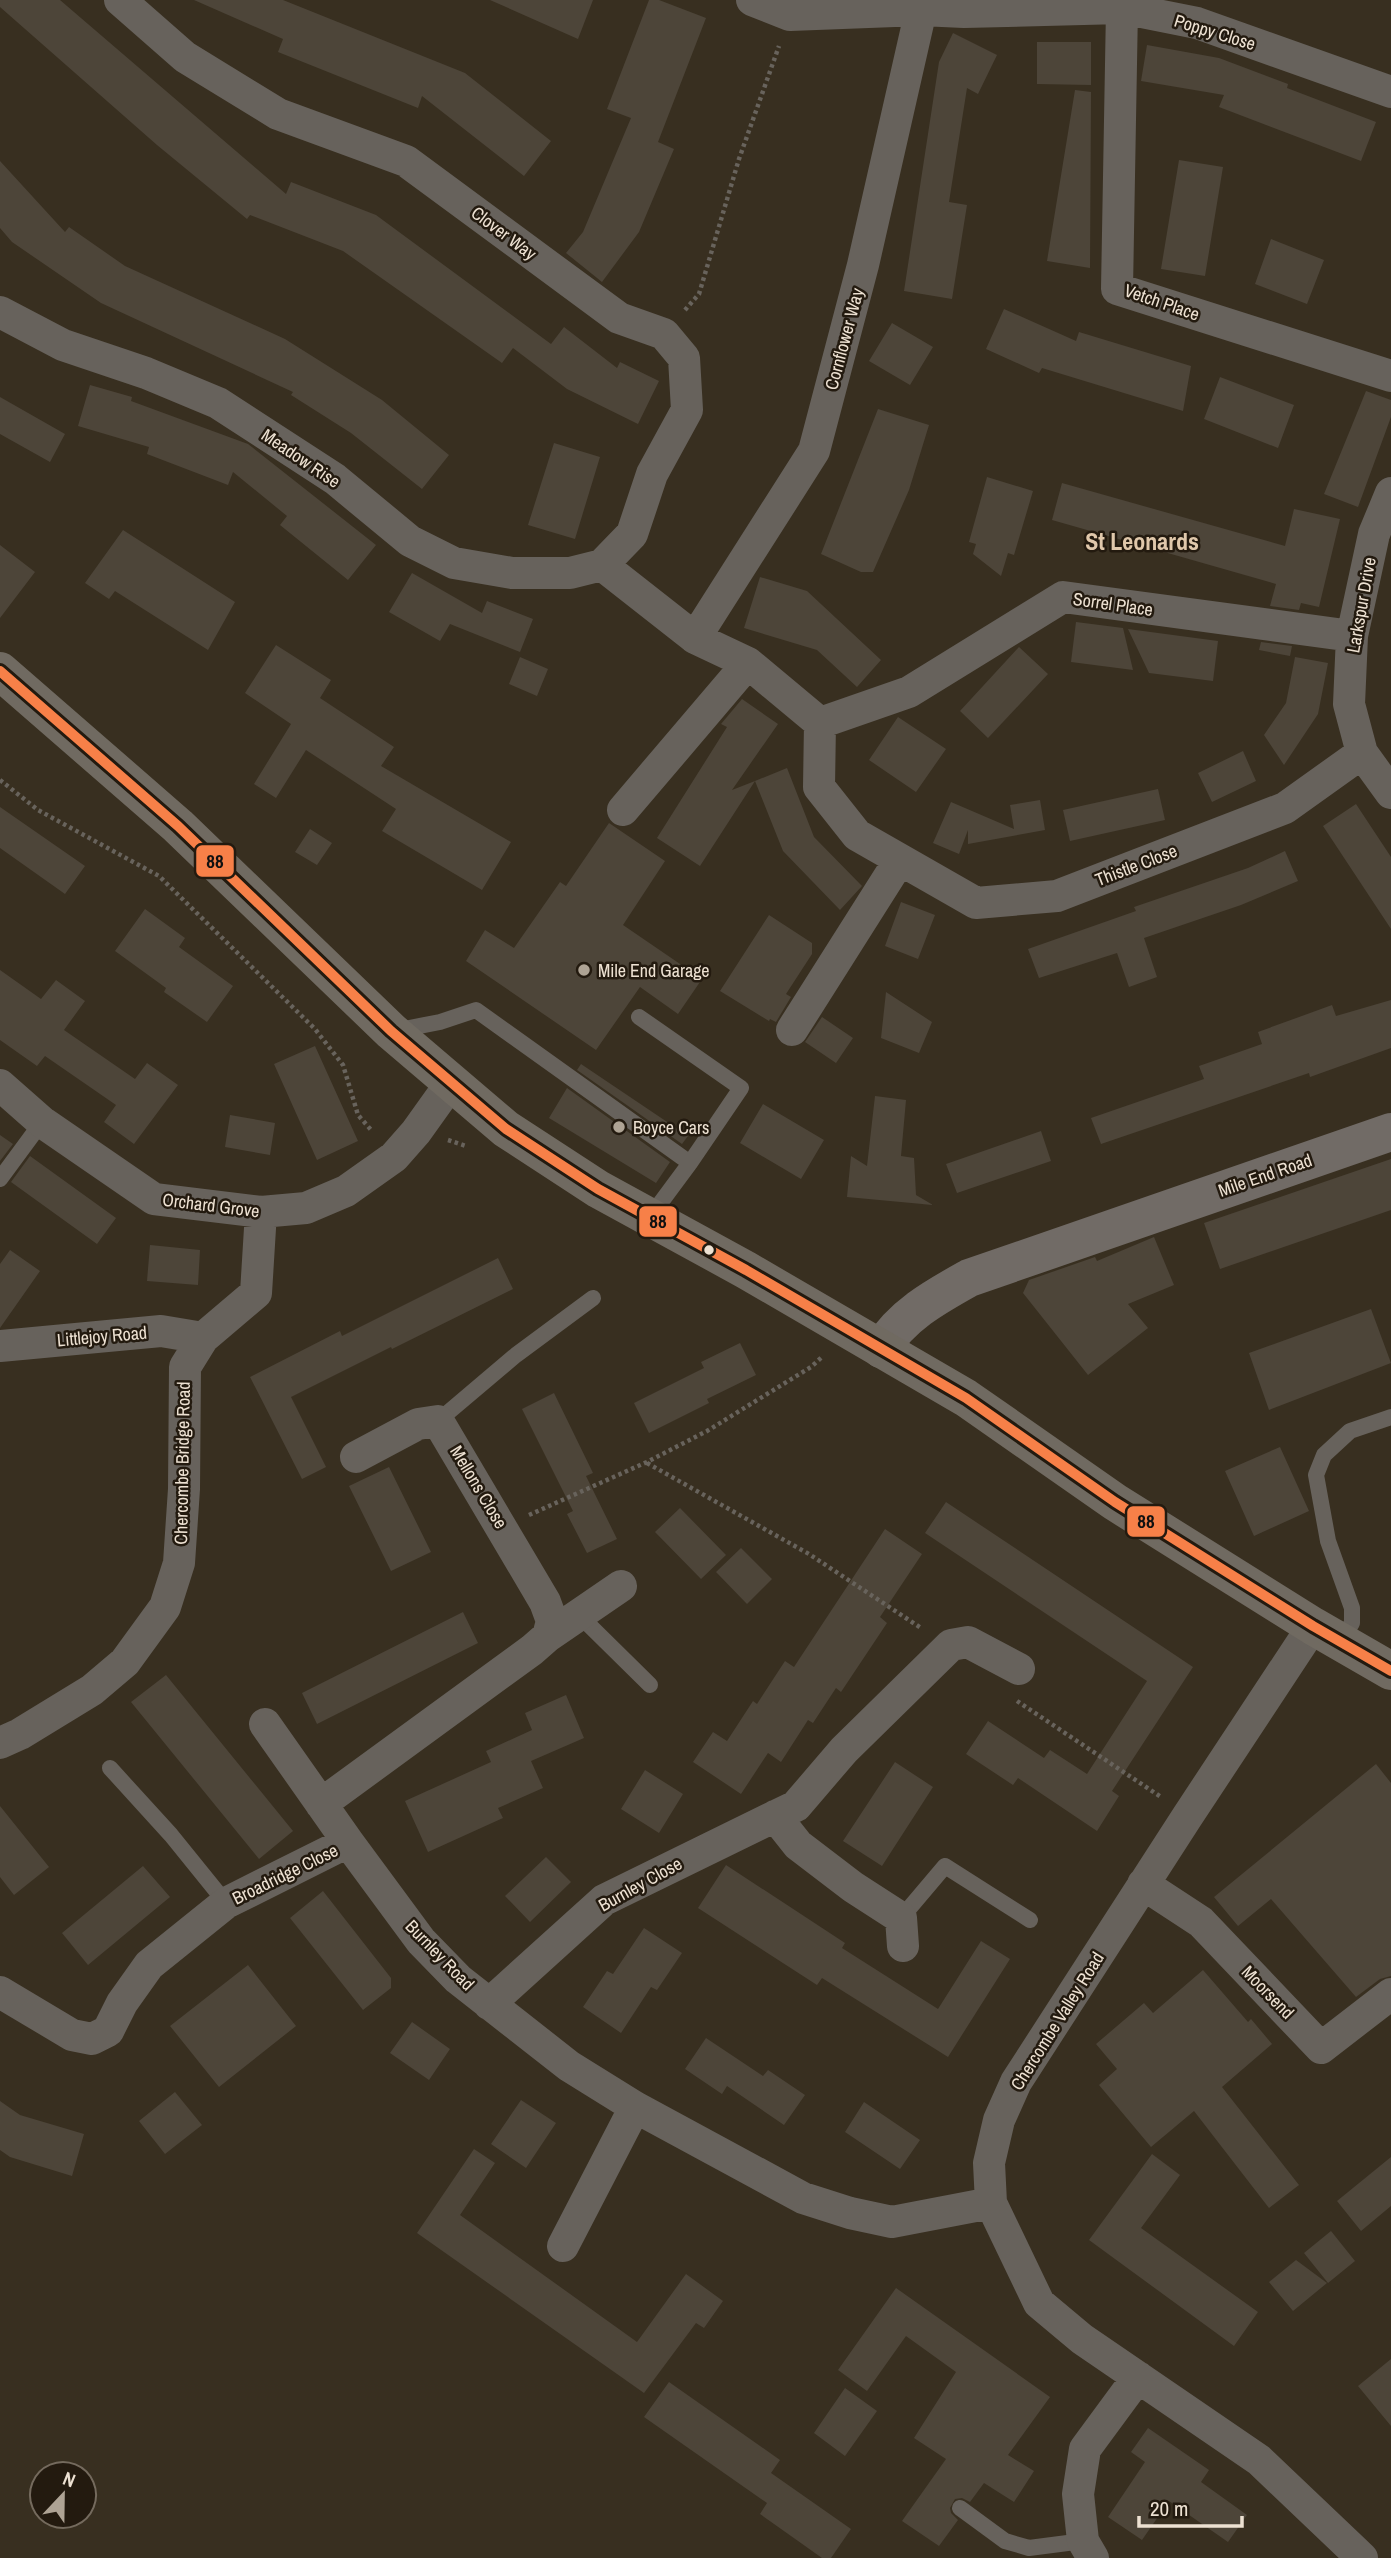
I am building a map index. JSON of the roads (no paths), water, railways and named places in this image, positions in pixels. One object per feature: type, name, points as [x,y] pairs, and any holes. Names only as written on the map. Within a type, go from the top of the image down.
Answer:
[{"type":"main road","points":[[0,671],[178,826],[391,1031],[506,1129],[545,1157],[966,1398],[1115,1502],[1391,1671]]},
{"type":"street","name":"Clover Way","points":[[120,0],[185,57],[278,114],[407,160],[619,318],[664,334],[684,358],[688,410],[652,474],[632,534],[602,565]]},
{"type":"street","name":"Poppy Close","points":[[752,0],[790,15],[921,10],[964,12],[1122,8],[1197,23],[1391,92]]},
{"type":"street","name":"Vetch Place","points":[[1122,8],[1117,289],[1391,376]]},
{"type":"street","name":"Cornflower Way","points":[[695,638],[814,451],[863,265],[921,10]]},
{"type":"street","name":"Meadow Rise","points":[[0,312],[63,345],[146,373],[218,403],[335,479],[410,541],[454,562],[512,573],[570,573],[602,565]]},
{"type":"street","name":"Larkspur Drive","points":[[1391,493],[1374,534],[1352,636],[1349,704],[1362,753],[1391,793]]},
{"type":"street","points":[[602,565],[695,638],[748,663],[820,723]]},
{"type":"street","name":"Sorrel Place","points":[[820,723],[909,692],[1063,597],[1352,636]]},
{"type":"street","points":[[623,810],[748,663]]},
{"type":"street","name":"Thistle Close","points":[[820,723],[819,787],[857,835],[976,903],[1058,896],[1285,808],[1362,753]]},
{"type":"street","points":[[792,1030],[900,861]]},
{"type":"street","name":"Orchard Grove","points":[[0,1085],[42,1122],[154,1199],[261,1212],[306,1208],[346,1191],[394,1157],[416,1132],[451,1083]]},
{"type":"street","name":"Mile End Road","points":[[881,1349],[891,1332],[927,1301],[969,1278],[1391,1132]]},
{"type":"street","name":"Chercombe Bridge Road","points":[[0,1743],[20,1734],[92,1690],[125,1662],[166,1607],[179,1563],[184,1489],[185,1367],[203,1338],[256,1293],[261,1212]]},
{"type":"street","name":"Littlejoy Road","points":[[0,1346],[161,1331],[203,1338]]},
{"type":"street","points":[[356,1457],[418,1424],[438,1421]]},
{"type":"street","name":"Mellons Close","points":[[438,1421],[545,1602],[552,1621],[548,1636]]},
{"type":"street","points":[[321,1804],[548,1636],[621,1586]]},
{"type":"street","name":"Chercombe Valley Road","points":[[1327,1634],[1186,1817],[1016,2082],[999,2120],[989,2164],[991,2203],[1039,2303],[1082,2339],[1259,2460],[1362,2558]]},
{"type":"street","name":"Burnley Close","points":[[489,2004],[604,1900],[796,1806],[844,1750],[951,1645],[968,1642],[1009,1664]]},
{"type":"street","name":"Burnley Road","points":[[265,1724],[421,1941],[458,1979],[569,2066],[635,2107],[803,2198],[850,2213],[892,2221],[991,2203]]},
{"type":"street","points":[[775,1816],[798,1845],[853,1887],[902,1932]]},
{"type":"street","name":"Broadridge Close","points":[[0,1992],[72,2035],[92,2039],[108,2031],[122,2003],[149,1965],[226,1903],[348,1842]]},
{"type":"street","name":"Moorsend","points":[[1143,1884],[1201,1922],[1321,2048],[1391,1994]]},
{"type":"street","points":[[563,2246],[635,2107]]},
{"type":"street","points":[[1088,2550],[1078,2494],[1085,2449],[1138,2377]]},
{"type":"lane","points":[[391,1031],[440,1022],[476,1010],[690,1163]]},
{"type":"lane","points":[[639,1017],[741,1088],[650,1217]]},
{"type":"lane","points":[[0,1178],[42,1122]]},
{"type":"lane","points":[[438,1421],[516,1355],[593,1298]]},
{"type":"lane","points":[[1327,1634],[1352,1623],[1352,1608],[1328,1541],[1316,1475],[1324,1455],[1350,1431],[1391,1417]]},
{"type":"lane","points":[[580,1616],[650,1685]]},
{"type":"lane","points":[[110,1768],[171,1835],[226,1903]]},
{"type":"lane","points":[[902,1932],[945,1866],[1030,1920]]},
{"type":"lane","points":[[960,2508],[1005,2542],[1029,2548],[1088,2550]]},
{"type":"place","name":"Mile End Garage","points":[[584,970]]},
{"type":"place","name":"Boyce Cars","points":[[619,1127]]},
{"type":"district","name":"St Leonards","points":[[1142,541]]}]
